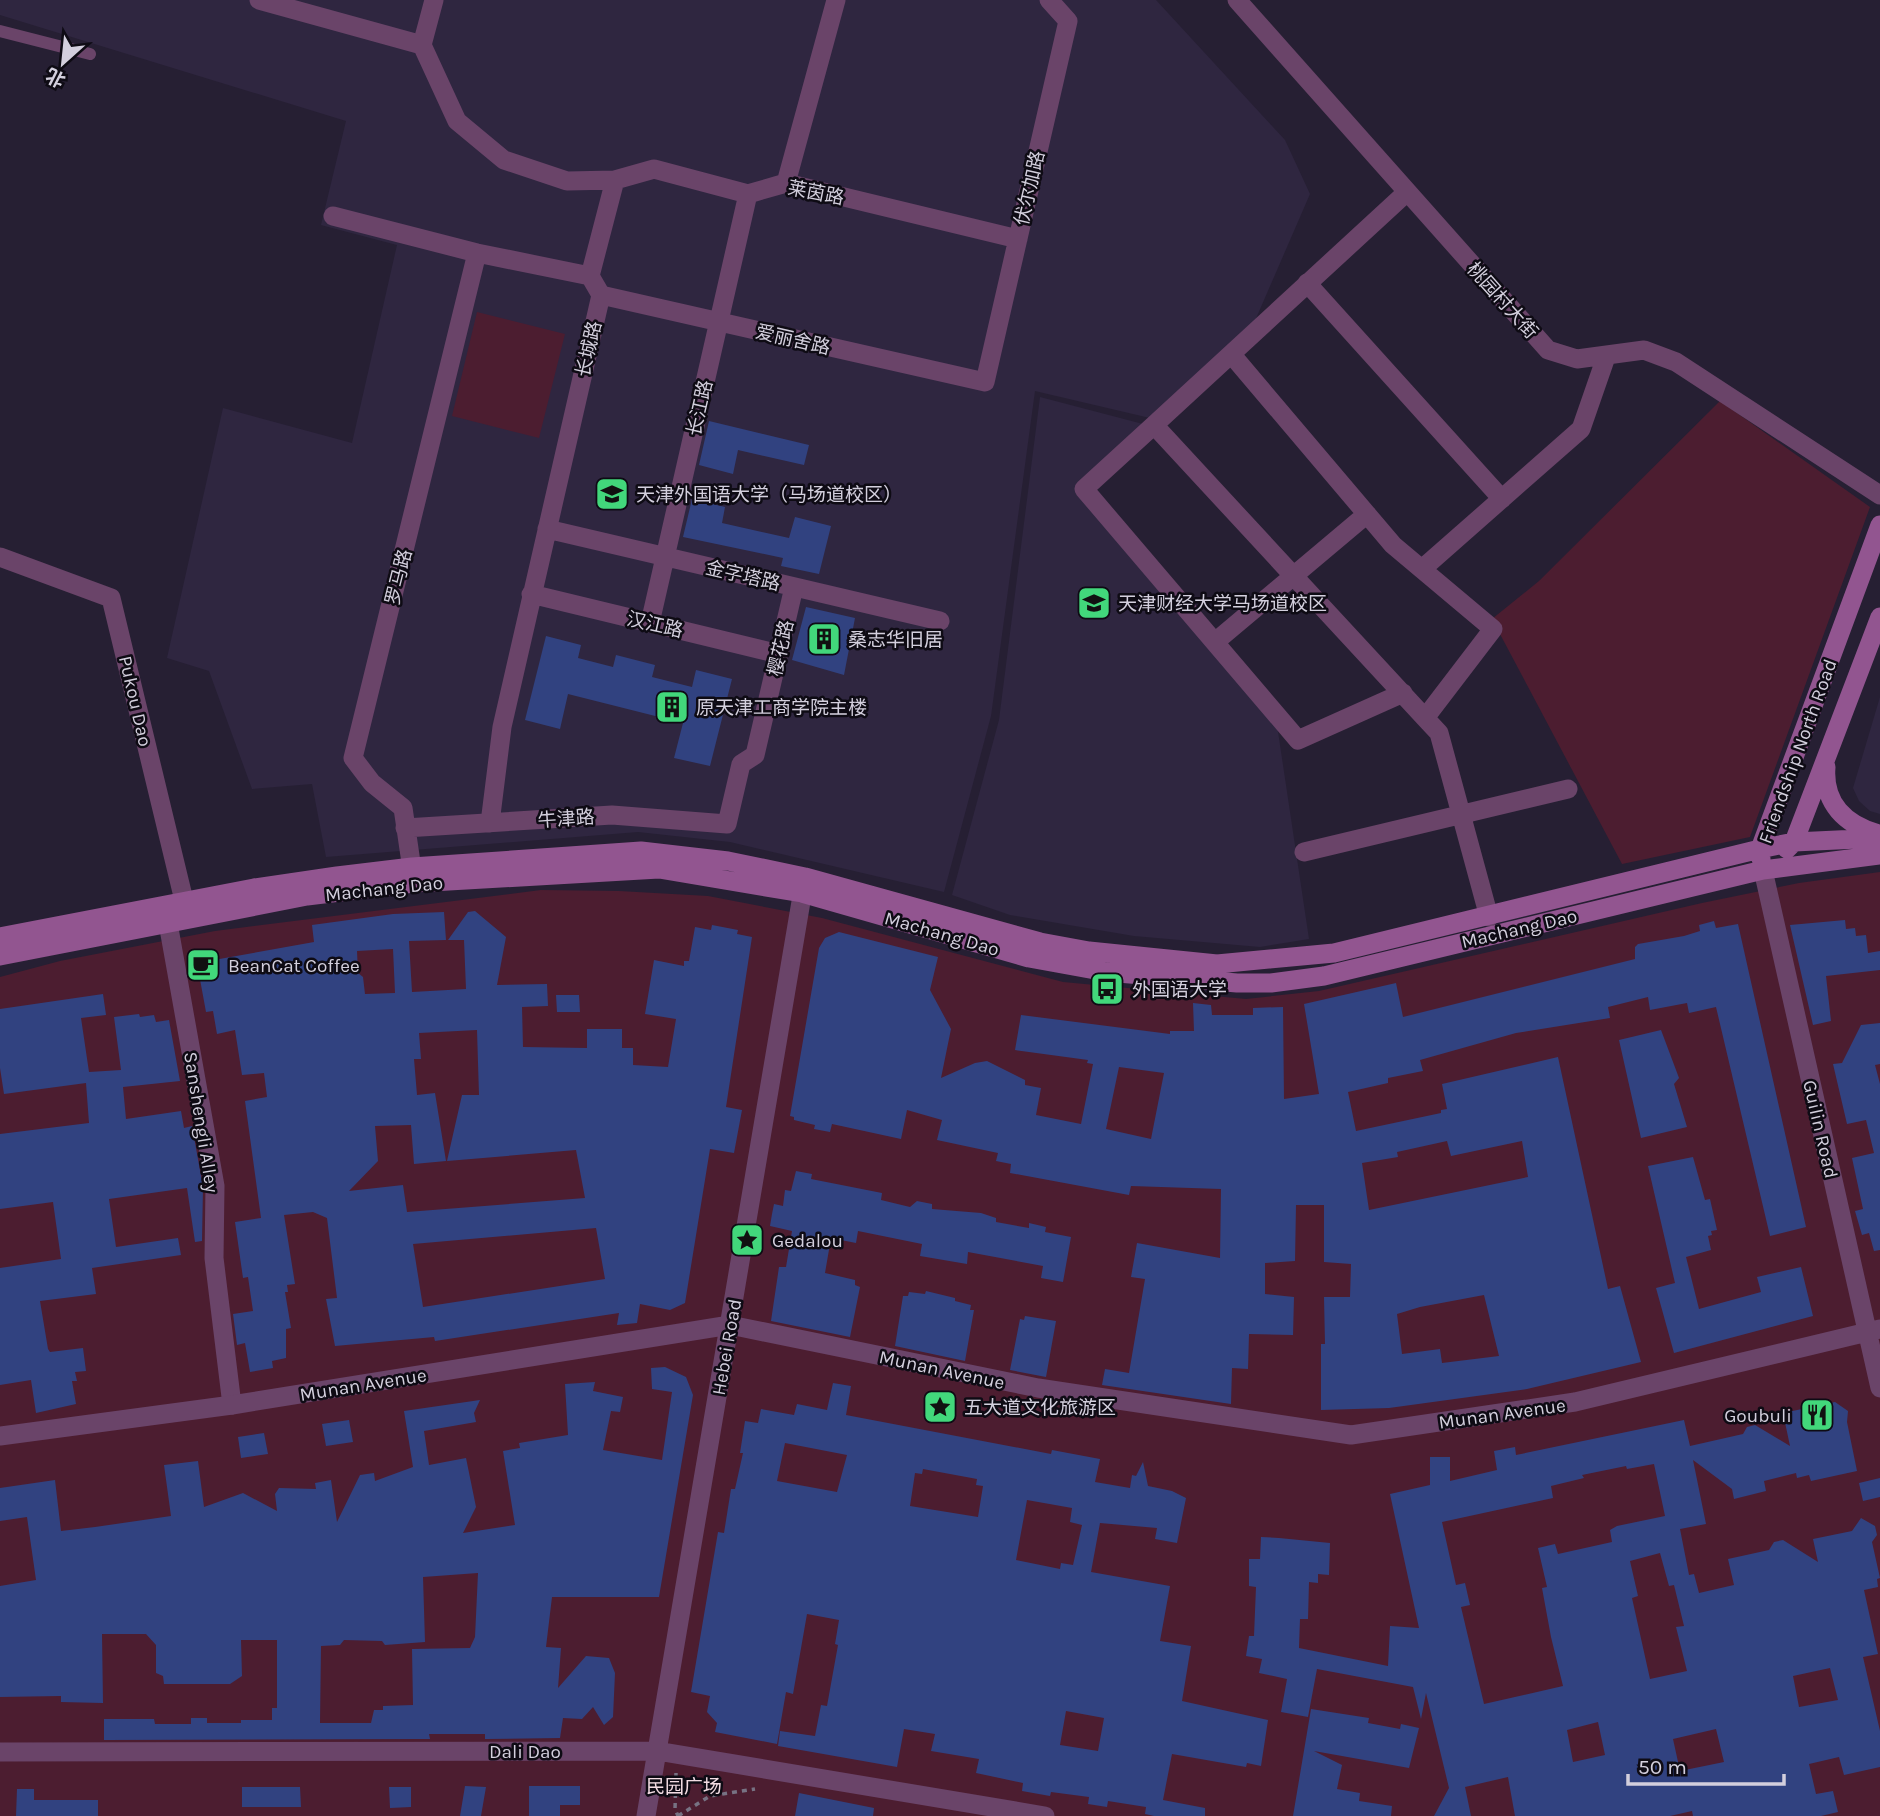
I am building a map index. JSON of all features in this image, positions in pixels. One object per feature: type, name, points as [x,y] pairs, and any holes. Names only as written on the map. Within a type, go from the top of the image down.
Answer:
[{"type":"main road","name":"Friendship North Road","points":[[1763,870],[1760,849],[1880,524]]},
{"type":"main road","name":"Friendship North Road","points":[[1763,870],[1794,842],[1880,617]]},
{"type":"main road","points":[[1827,754],[1825,778],[1829,799],[1843,818],[1880,836]]},
{"type":"main road","name":"Machang Dao","points":[[0,937],[186,910],[307,896],[413,875],[659,869],[744,881],[803,885],[1040,942],[1089,951],[1217,964],[1334,953],[1760,849],[1794,842],[1880,836]]},
{"type":"main road","name":"Machang Dao","points":[[803,885],[1029,958],[1106,972],[1271,983],[1324,976],[1763,870],[1880,855]]},
{"type":"main road","name":"Machang Dao","points":[[0,956],[168,923],[186,910]]},
{"type":"street","points":[[259,0],[422,46]]},
{"type":"street","points":[[434,0],[422,46],[457,121],[504,160],[567,181],[615,180],[654,169],[747,194]]},
{"type":"street","points":[[786,183],[836,0]]},
{"type":"street","name":"伏尔加路","points":[[985,382],[1068,21],[1049,0]]},
{"type":"street","name":"桃园村大街","points":[[1237,0],[1548,350],[1577,359],[1644,350],[1676,362],[1880,495]]},
{"type":"street","points":[[333,216],[477,253],[590,276],[615,180]]},
{"type":"street","name":"莱茵路","points":[[747,194],[786,183],[1018,239]]},
{"type":"street","points":[[1403,693],[1298,740],[1084,489],[1407,192]]},
{"type":"street","name":"长江路","points":[[650,623],[747,194]]},
{"type":"street","name":"罗马路","points":[[413,875],[402,808],[372,783],[353,758],[477,253]]},
{"type":"street","name":"长城路","points":[[491,822],[502,727],[601,295],[590,276]]},
{"type":"street","points":[[1307,283],[1502,499]]},
{"type":"street","name":"爱丽舍路","points":[[601,295],[985,382]]},
{"type":"street","points":[[1232,355],[1393,545],[1493,629],[1425,718]]},
{"type":"street","points":[[1422,569],[1581,429],[1606,357]]},
{"type":"street","points":[[1154,425],[1439,733],[1489,917]]},
{"type":"street","points":[[1215,642],[1367,514]]},
{"type":"street","name":"金字塔路","points":[[547,529],[940,621]]},
{"type":"street","name":"Pukou Dao","points":[[0,557],[111,598],[186,910]]},
{"type":"street","name":"樱花路","points":[[727,824],[741,764],[755,755],[794,587]]},
{"type":"street","name":"汉江路","points":[[531,594],[779,654]]},
{"type":"street","points":[[1304,852],[1568,789]]},
{"type":"street","name":"牛津路","points":[[405,828],[612,815],[727,824]]},
{"type":"street","name":"Guilin Road","points":[[1763,870],[1873,1331],[1880,1388]]},
{"type":"street","name":"Hebei Road","points":[[646,1816],[667,1753],[730,1325],[803,885]]},
{"type":"street","name":"Sanshengli Alley","points":[[168,923],[215,1186],[214,1258],[232,1405]]},
{"type":"street","name":"Munan Avenue","points":[[0,1436],[232,1405],[730,1325],[1038,1388],[1351,1435],[1576,1402],[1873,1331]]},
{"type":"street","name":"Dali Dao","points":[[0,1752],[667,1753],[1045,1816]]},
{"type":"lane","points":[[0,31],[90,54]]},
{"type":"path","points":[[667,1753],[678,1816]]},
{"type":"shaded area","name":"天津外国语大学（马场道校区）","points":[[0,0],[1156,0],[1285,140],[1310,194],[1251,330],[1150,418],[1035,391],[991,716],[944,892],[730,842],[638,832],[326,857],[312,784],[252,789],[209,671],[167,658],[223,408],[352,443],[397,245],[321,225],[346,121],[0,15]]},
{"type":"shaded area","name":"天津财经大学马场道校区","points":[[1040,397],[1143,424],[1075,488],[1277,725],[1309,939],[1260,947],[1134,936],[1010,915],[952,895],[999,720]]},
{"type":"shaded area","points":[[1880,697],[1880,814],[1870,811],[1859,801],[1853,788]]},
{"type":"green space","points":[[477,312],[565,334],[539,438],[452,416]]},
{"type":"green space","points":[[1720,401],[1870,507],[1750,837],[1622,864],[1492,619],[1539,581]]},
{"type":"green space","name":"五大道文化旅游区","points":[[1880,872],[1880,1816],[0,1816],[0,977],[60,961],[215,931],[541,890],[619,891],[708,896],[822,918],[1063,982],[1246,999],[1319,991],[1702,903],[1799,883]]},
{"type":"building","points":[[709,421],[809,445],[804,465],[738,450],[733,474],[699,465]]},
{"type":"building","points":[[692,499],[725,507],[722,523],[789,538],[795,517],[831,526],[819,574],[781,566],[783,558],[683,537]]},
{"type":"building","name":"桑志华旧居","points":[[806,607],[855,618],[844,675],[792,660]]},
{"type":"building","name":"原天津工商学院主楼","points":[[546,636],[581,645],[578,658],[613,667],[616,655],[655,665],[652,677],[692,687],[696,670],[732,679],[710,766],[674,758],[683,723],[568,694],[560,729],[525,720]]},
{"type":"building","points":[[475,911],[506,937],[497,985],[547,984],[548,1006],[522,1007],[523,1047],[587,1048],[587,1029],[622,1029],[622,1048],[633,1048],[633,1065],[668,1067],[676,1019],[645,1014],[654,960],[684,966],[684,961],[689,961],[695,927],[711,930],[712,925],[738,930],[737,934],[752,937],[726,1107],[742,1110],[734,1153],[710,1149],[685,1303],[670,1310],[640,1304],[637,1323],[617,1325],[619,1313],[435,1341],[434,1337],[335,1346],[326,1299],[337,1298],[327,1218],[313,1212],[284,1215],[295,1284],[287,1285],[288,1292],[285,1292],[291,1328],[286,1329],[286,1358],[272,1361],[273,1368],[250,1372],[245,1343],[237,1345],[233,1314],[253,1311],[248,1277],[243,1278],[235,1222],[261,1218],[245,1101],[267,1097],[264,1073],[242,1075],[235,1030],[217,1034],[213,1011],[206,1012],[197,963],[314,942],[312,925],[393,914],[444,912],[446,940],[409,941],[412,992],[466,989],[464,940],[448,940],[468,912]],"holes":[[[393,949],[395,993],[365,994],[363,977],[358,973],[357,951]],[[477,1030],[479,1095],[462,1095],[447,1161],[576,1150],[585,1198],[407,1212],[403,1185],[349,1191],[378,1161],[375,1126],[411,1125],[414,1164],[446,1161],[435,1093],[417,1095],[414,1059],[421,1059],[419,1033]],[[596,1228],[605,1279],[423,1307],[413,1244]]]},
{"type":"building","points":[[1845,920],[1846,929],[1855,928],[1856,936],[1866,935],[1868,953],[1880,951],[1880,970],[1826,976],[1831,1021],[1813,1025],[1790,925]]},
{"type":"building","points":[[1714,921],[1716,928],[1738,924],[1806,1227],[1770,1236],[1716,1007],[1689,1013],[1687,1003],[1650,1010],[1648,997],[1608,1007],[1610,1018],[1516,1033],[1420,1060],[1423,1071],[1388,1078],[1388,1083],[1348,1092],[1356,1131],[1441,1113],[1441,1110],[1447,1109],[1442,1084],[1558,1057],[1608,1289],[1620,1286],[1641,1362],[1527,1389],[1389,1408],[1321,1410],[1321,1344],[1325,1344],[1324,1297],[1350,1297],[1351,1264],[1324,1262],[1324,1205],[1296,1205],[1295,1261],[1265,1263],[1265,1294],[1294,1297],[1293,1335],[1249,1334],[1248,1369],[1232,1368],[1231,1404],[1102,1385],[1105,1369],[1129,1373],[1145,1279],[1131,1277],[1137,1243],[1220,1258],[1221,1189],[1131,1186],[1129,1195],[1010,1173],[1011,1164],[996,1161],[998,1153],[937,1140],[942,1120],[907,1110],[901,1139],[832,1124],[830,1132],[814,1129],[815,1125],[794,1120],[794,1117],[790,1116],[819,948],[825,938],[839,932],[938,957],[930,990],[951,1029],[941,1078],[975,1063],[987,1061],[1025,1080],[1025,1085],[1041,1088],[1036,1115],[1081,1124],[1093,1064],[1087,1063],[1088,1060],[1015,1050],[1021,1015],[1170,1034],[1170,1031],[1194,1031],[1193,1003],[1211,1005],[1212,1015],[1253,1015],[1253,1008],[1283,1007],[1284,1099],[1319,1094],[1304,1004],[1396,983],[1403,1017],[1635,959],[1635,947],[1638,944],[1684,936],[1700,931],[1699,925]],"holes":[[[1119,1067],[1164,1073],[1151,1139],[1106,1129]],[[1447,1141],[1451,1156],[1522,1141],[1528,1177],[1369,1210],[1362,1163],[1398,1157],[1397,1152]],[[1484,1295],[1499,1356],[1442,1363],[1440,1349],[1402,1354],[1397,1314]]]},
{"type":"building","points":[[103,994],[106,1015],[81,1018],[89,1072],[121,1070],[114,1017],[139,1014],[140,1017],[154,1015],[156,1022],[169,1020],[180,1081],[123,1087],[126,1119],[181,1111],[184,1128],[192,1126],[203,1187],[202,1241],[195,1242],[187,1188],[109,1199],[116,1247],[178,1238],[181,1255],[92,1268],[96,1294],[40,1301],[48,1349],[50,1352],[83,1348],[86,1371],[75,1372],[77,1381],[72,1381],[76,1404],[36,1413],[31,1380],[0,1385],[0,1268],[61,1259],[53,1202],[0,1209],[0,1134],[89,1123],[86,1083],[4,1094],[0,1068],[0,1009]]},
{"type":"building","points":[[556,995],[579,995],[580,1012],[557,1012]]},
{"type":"building","points":[[1880,1023],[1880,1064],[1875,1065],[1880,1084],[1880,1250],[1874,1251],[1869,1233],[1862,1235],[1855,1211],[1863,1209],[1852,1158],[1874,1153],[1866,1120],[1847,1124],[1833,1064],[1842,1063],[1861,1025]]},
{"type":"building","points":[[1661,1030],[1679,1078],[1674,1084],[1687,1127],[1641,1138],[1619,1040]]},
{"type":"building","points":[[1693,1157],[1705,1200],[1710,1199],[1717,1230],[1711,1231],[1712,1235],[1708,1236],[1711,1250],[1686,1257],[1699,1309],[1761,1292],[1757,1277],[1801,1267],[1813,1316],[1674,1353],[1656,1288],[1675,1283],[1648,1166]]},
{"type":"building","points":[[796,1171],[812,1174],[811,1179],[882,1193],[881,1200],[910,1207],[917,1201],[932,1204],[932,1209],[981,1213],[996,1218],[996,1222],[1029,1228],[1029,1223],[1046,1227],[1045,1232],[1071,1237],[1063,1282],[1041,1278],[1043,1266],[968,1252],[967,1264],[920,1256],[922,1244],[858,1231],[856,1243],[831,1238],[825,1273],[855,1280],[855,1285],[860,1287],[850,1337],[771,1321],[779,1267],[786,1267],[792,1231],[770,1226],[774,1204],[783,1206],[785,1190],[791,1191]]},
{"type":"building","points":[[926,1291],[955,1298],[955,1301],[971,1305],[970,1310],[974,1310],[965,1361],[895,1346],[903,1296],[908,1296],[909,1292],[925,1294]]},
{"type":"building","points":[[1025,1316],[1056,1321],[1046,1377],[1010,1370],[1020,1319],[1024,1320]]},
{"type":"building","points":[[665,1367],[686,1377],[693,1395],[659,1597],[552,1597],[546,1647],[561,1648],[558,1688],[586,1656],[609,1658],[615,1673],[613,1717],[604,1725],[593,1707],[582,1719],[563,1718],[560,1738],[485,1739],[485,1734],[429,1734],[430,1739],[104,1740],[104,1719],[154,1719],[155,1724],[191,1724],[191,1718],[207,1718],[207,1723],[272,1720],[272,1708],[277,1708],[277,1640],[241,1640],[242,1676],[230,1684],[164,1684],[163,1676],[156,1673],[156,1645],[146,1634],[102,1634],[103,1703],[61,1702],[61,1696],[0,1697],[0,1586],[36,1580],[27,1517],[0,1521],[0,1488],[55,1480],[61,1531],[95,1527],[171,1516],[164,1465],[198,1461],[204,1507],[243,1493],[277,1511],[275,1494],[279,1488],[316,1489],[315,1483],[331,1480],[337,1522],[360,1475],[374,1473],[375,1481],[413,1467],[404,1411],[480,1400],[474,1413],[476,1422],[424,1431],[429,1465],[466,1458],[476,1507],[463,1533],[515,1525],[503,1451],[520,1448],[519,1443],[568,1435],[565,1384],[595,1382],[593,1391],[623,1397],[620,1412],[611,1411],[603,1450],[662,1460],[672,1392],[652,1389],[651,1368]],"holes":[[[478,1573],[475,1637],[470,1648],[412,1649],[413,1705],[383,1706],[383,1710],[374,1710],[371,1723],[320,1723],[321,1646],[340,1645],[344,1640],[382,1641],[385,1645],[425,1642],[423,1577]]]},
{"type":"building","points":[[833,1383],[851,1386],[846,1415],[1051,1454],[1052,1450],[1100,1459],[1095,1482],[1130,1488],[1132,1475],[1136,1476],[1143,1462],[1148,1486],[1172,1491],[1186,1498],[1177,1543],[1155,1539],[1157,1528],[1100,1523],[1091,1572],[1170,1586],[1160,1641],[1191,1646],[1182,1701],[1268,1720],[1261,1766],[1247,1763],[1246,1767],[1172,1754],[1163,1800],[1205,1808],[1205,1816],[1154,1816],[1145,1814],[1146,1807],[1108,1801],[1107,1807],[1088,1804],[1089,1797],[1051,1792],[1050,1796],[1022,1791],[1023,1783],[976,1773],[979,1759],[931,1751],[935,1734],[904,1729],[897,1767],[778,1746],[780,1731],[815,1736],[821,1705],[827,1706],[838,1645],[835,1644],[839,1620],[807,1614],[793,1694],[786,1692],[777,1744],[715,1732],[717,1723],[707,1712],[710,1696],[691,1692],[718,1532],[724,1533],[731,1489],[735,1489],[743,1453],[740,1453],[745,1421],[758,1423],[761,1409],[794,1415],[797,1404],[827,1410]],"holes":[[[785,1443],[847,1455],[837,1492],[777,1481]],[[923,1469],[977,1479],[976,1485],[983,1486],[978,1517],[910,1506],[915,1473],[922,1474]],[[1027,1500],[1072,1508],[1070,1522],[1082,1525],[1073,1565],[1061,1563],[1060,1569],[1016,1560]],[[1066,1711],[1104,1718],[1098,1751],[1060,1745]]]},
{"type":"building","points":[[1835,1402],[1848,1411],[1847,1422],[1857,1471],[1811,1481],[1809,1475],[1797,1478],[1796,1473],[1764,1481],[1766,1491],[1734,1499],[1732,1489],[1693,1460],[1706,1524],[1680,1529],[1689,1575],[1694,1574],[1699,1593],[1734,1585],[1728,1559],[1769,1550],[1774,1542],[1783,1540],[1818,1562],[1813,1539],[1852,1531],[1861,1518],[1875,1526],[1877,1535],[1872,1542],[1880,1578],[1877,1579],[1878,1587],[1864,1590],[1878,1654],[1863,1657],[1880,1731],[1880,1767],[1844,1775],[1839,1757],[1809,1764],[1816,1794],[1833,1791],[1838,1812],[1821,1816],[1693,1816],[1692,1811],[1670,1816],[1515,1816],[1508,1777],[1465,1787],[1471,1816],[1434,1816],[1449,1788],[1426,1693],[1421,1719],[1413,1687],[1317,1669],[1308,1717],[1281,1712],[1287,1679],[1259,1673],[1262,1659],[1246,1656],[1249,1636],[1254,1636],[1256,1587],[1249,1586],[1249,1559],[1260,1559],[1261,1537],[1279,1538],[1330,1543],[1329,1575],[1318,1574],[1318,1583],[1309,1582],[1308,1619],[1300,1619],[1299,1648],[1388,1666],[1390,1626],[1419,1628],[1390,1494],[1430,1485],[1430,1457],[1450,1457],[1450,1481],[1497,1470],[1494,1451],[1515,1447],[1516,1455],[1684,1420],[1690,1446],[1743,1434],[1747,1427],[1755,1425],[1790,1446],[1783,1413]],"holes":[[[1654,1464],[1665,1516],[1617,1526],[1610,1530],[1612,1542],[1558,1554],[1555,1544],[1538,1548],[1547,1587],[1542,1588],[1563,1686],[1484,1704],[1461,1607],[1470,1605],[1465,1583],[1456,1585],[1442,1522],[1553,1498],[1551,1486],[1584,1478],[1582,1475],[1626,1466],[1627,1469]],[[1660,1553],[1669,1586],[1674,1585],[1684,1626],[1676,1627],[1687,1671],[1650,1679],[1632,1598],[1638,1596],[1630,1561]],[[1830,1668],[1838,1700],[1799,1707],[1793,1676]],[[1598,1722],[1605,1755],[1573,1762],[1567,1730]],[[1716,1729],[1724,1762],[1680,1771],[1673,1739]]]},
{"type":"building","points":[[349,1420],[353,1442],[326,1446],[322,1424]]},
{"type":"building","points":[[264,1433],[268,1454],[241,1458],[238,1437]]},
{"type":"building","points":[[1880,1478],[1880,1497],[1863,1501],[1859,1483]]},
{"type":"building","points":[[1311,1709],[1369,1718],[1368,1723],[1400,1729],[1401,1724],[1419,1728],[1409,1768],[1314,1751],[1342,1765],[1337,1789],[1360,1793],[1359,1801],[1392,1806],[1391,1816],[1293,1816]]},
{"type":"building","points":[[465,1786],[486,1787],[481,1816],[460,1816]]},
{"type":"building","points":[[529,1786],[580,1786],[580,1805],[560,1805],[560,1816],[529,1816]]},
{"type":"building","points":[[242,1787],[300,1787],[301,1807],[242,1807]]},
{"type":"building","points":[[389,1787],[411,1787],[411,1807],[390,1808]]},
{"type":"building","points":[[17,1789],[34,1789],[34,1800],[98,1800],[98,1816],[16,1816]]},
{"type":"building","points":[[799,1793],[874,1808],[873,1816],[795,1816]]},
{"type":"place","name":"天津外国语大学（马场道校区）","points":[[612,494]]},
{"type":"place","name":"天津财经大学马场道校区","points":[[1094,603]]},
{"type":"place","name":"桑志华旧居","points":[[824,639]]},
{"type":"place","name":"原天津工商学院主楼","points":[[672,707]]},
{"type":"place","name":"BeanCat Coffee","points":[[203,965]]},
{"type":"place","name":"外国语大学","points":[[1107,989]]},
{"type":"place","name":"Gedalou","points":[[747,1240]]},
{"type":"place","name":"五大道文化旅游区","points":[[940,1407]]},
{"type":"place","name":"Goubuli","points":[[1817,1415]]},
{"type":"park label","name":"民园广场","points":[[684,1786]]}]
